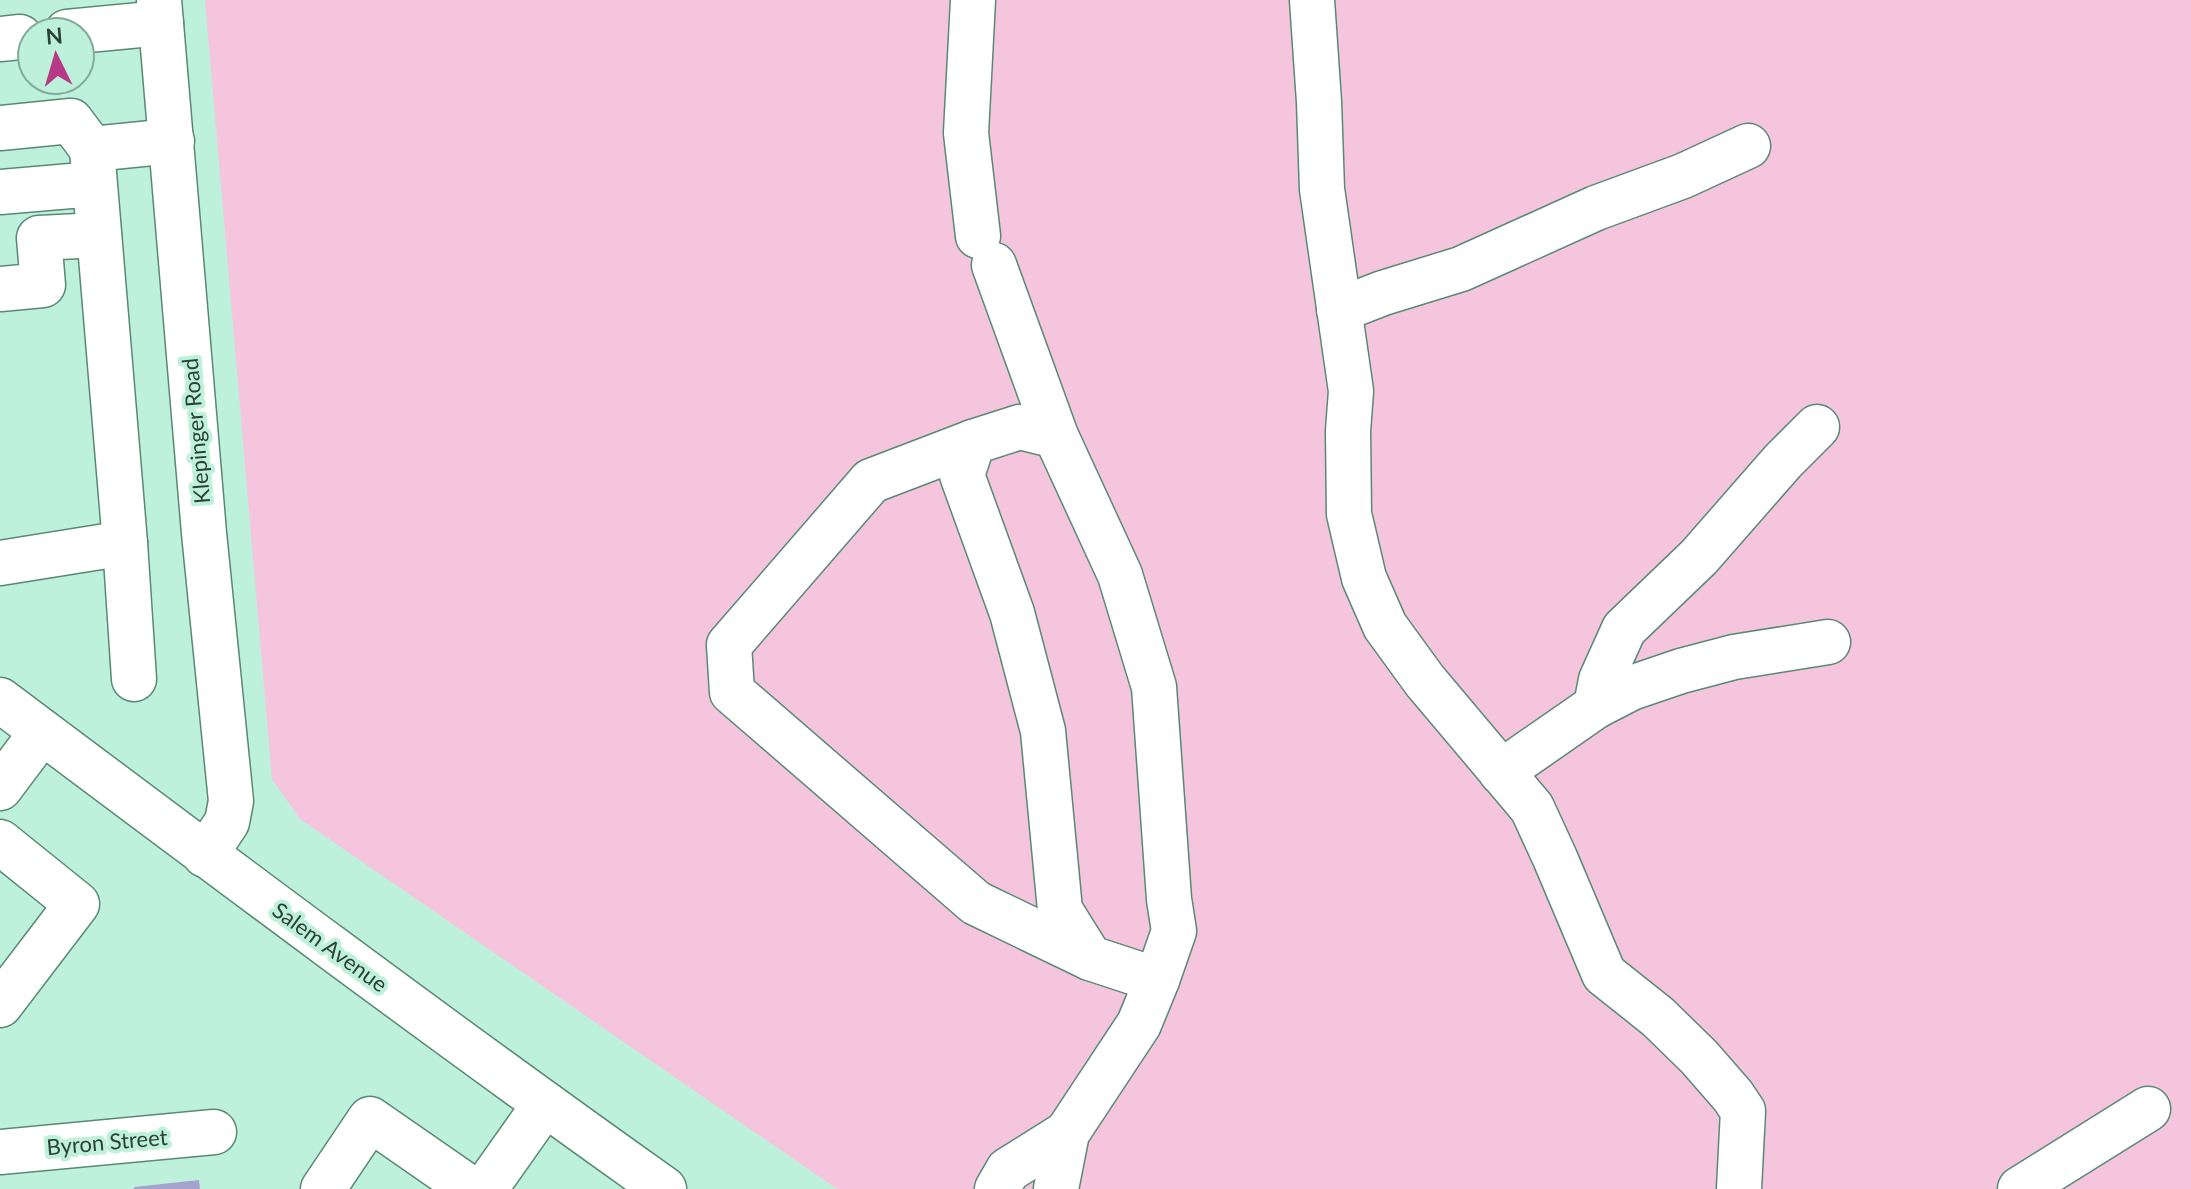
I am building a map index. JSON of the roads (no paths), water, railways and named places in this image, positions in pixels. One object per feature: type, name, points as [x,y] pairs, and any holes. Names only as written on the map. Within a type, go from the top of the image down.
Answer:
[{"type":"street","points":[[973,0],[966,133],[986,251],[1056,436],[1120,575],[1154,687],[1174,931],[1139,1024],[1067,1133],[1056,1189]]},
{"type":"street","points":[[1312,0],[1322,189],[1351,391],[1349,514],[1364,578],[1385,626],[1425,681],[1532,808],[1604,974],[1658,1017],[1699,1057],[1743,1111],[1739,1189]]},
{"type":"street","points":[[96,26],[160,12]]},
{"type":"street","name":"Klepinger Road","points":[[160,12],[204,533],[231,801],[227,822],[205,855]]},
{"type":"street","points":[[0,128],[71,121],[93,166],[134,679]]},
{"type":"street","points":[[0,192],[172,141]]},
{"type":"street","points":[[1339,310],[1461,269],[1596,208],[1683,176],[1748,146]]},
{"type":"street","points":[[0,289],[43,285],[39,238],[99,235]]},
{"type":"street","points":[[1056,436],[1020,427],[871,481],[729,645],[732,692],[976,903],[1090,958],[1157,980]]},
{"type":"street","points":[[1596,706],[1601,680],[1624,629],[1699,557],[1817,427]]},
{"type":"street","points":[[973,442],[962,475],[1012,613],[1043,731],[1060,910],[1090,958]]},
{"type":"street","points":[[0,563],[125,543]]},
{"type":"street","points":[[1501,772],[1596,706],[1631,688],[1734,657],[1828,642]]},
{"type":"street","name":"Salem Avenue","points":[[0,700],[205,855],[664,1189]]},
{"type":"street","points":[[0,788],[42,732]]},
{"type":"street","points":[[0,842],[77,904],[0,1005]]},
{"type":"street","points":[[485,1189],[545,1104]]},
{"type":"street","points":[[2020,1189],[2148,1109]]},
{"type":"street","points":[[323,1189],[370,1119],[471,1189]]},
{"type":"street","name":"Byron Street","points":[[0,1152],[214,1132]]},
{"type":"street","points":[[997,1189],[1008,1170],[1067,1133]]}]
